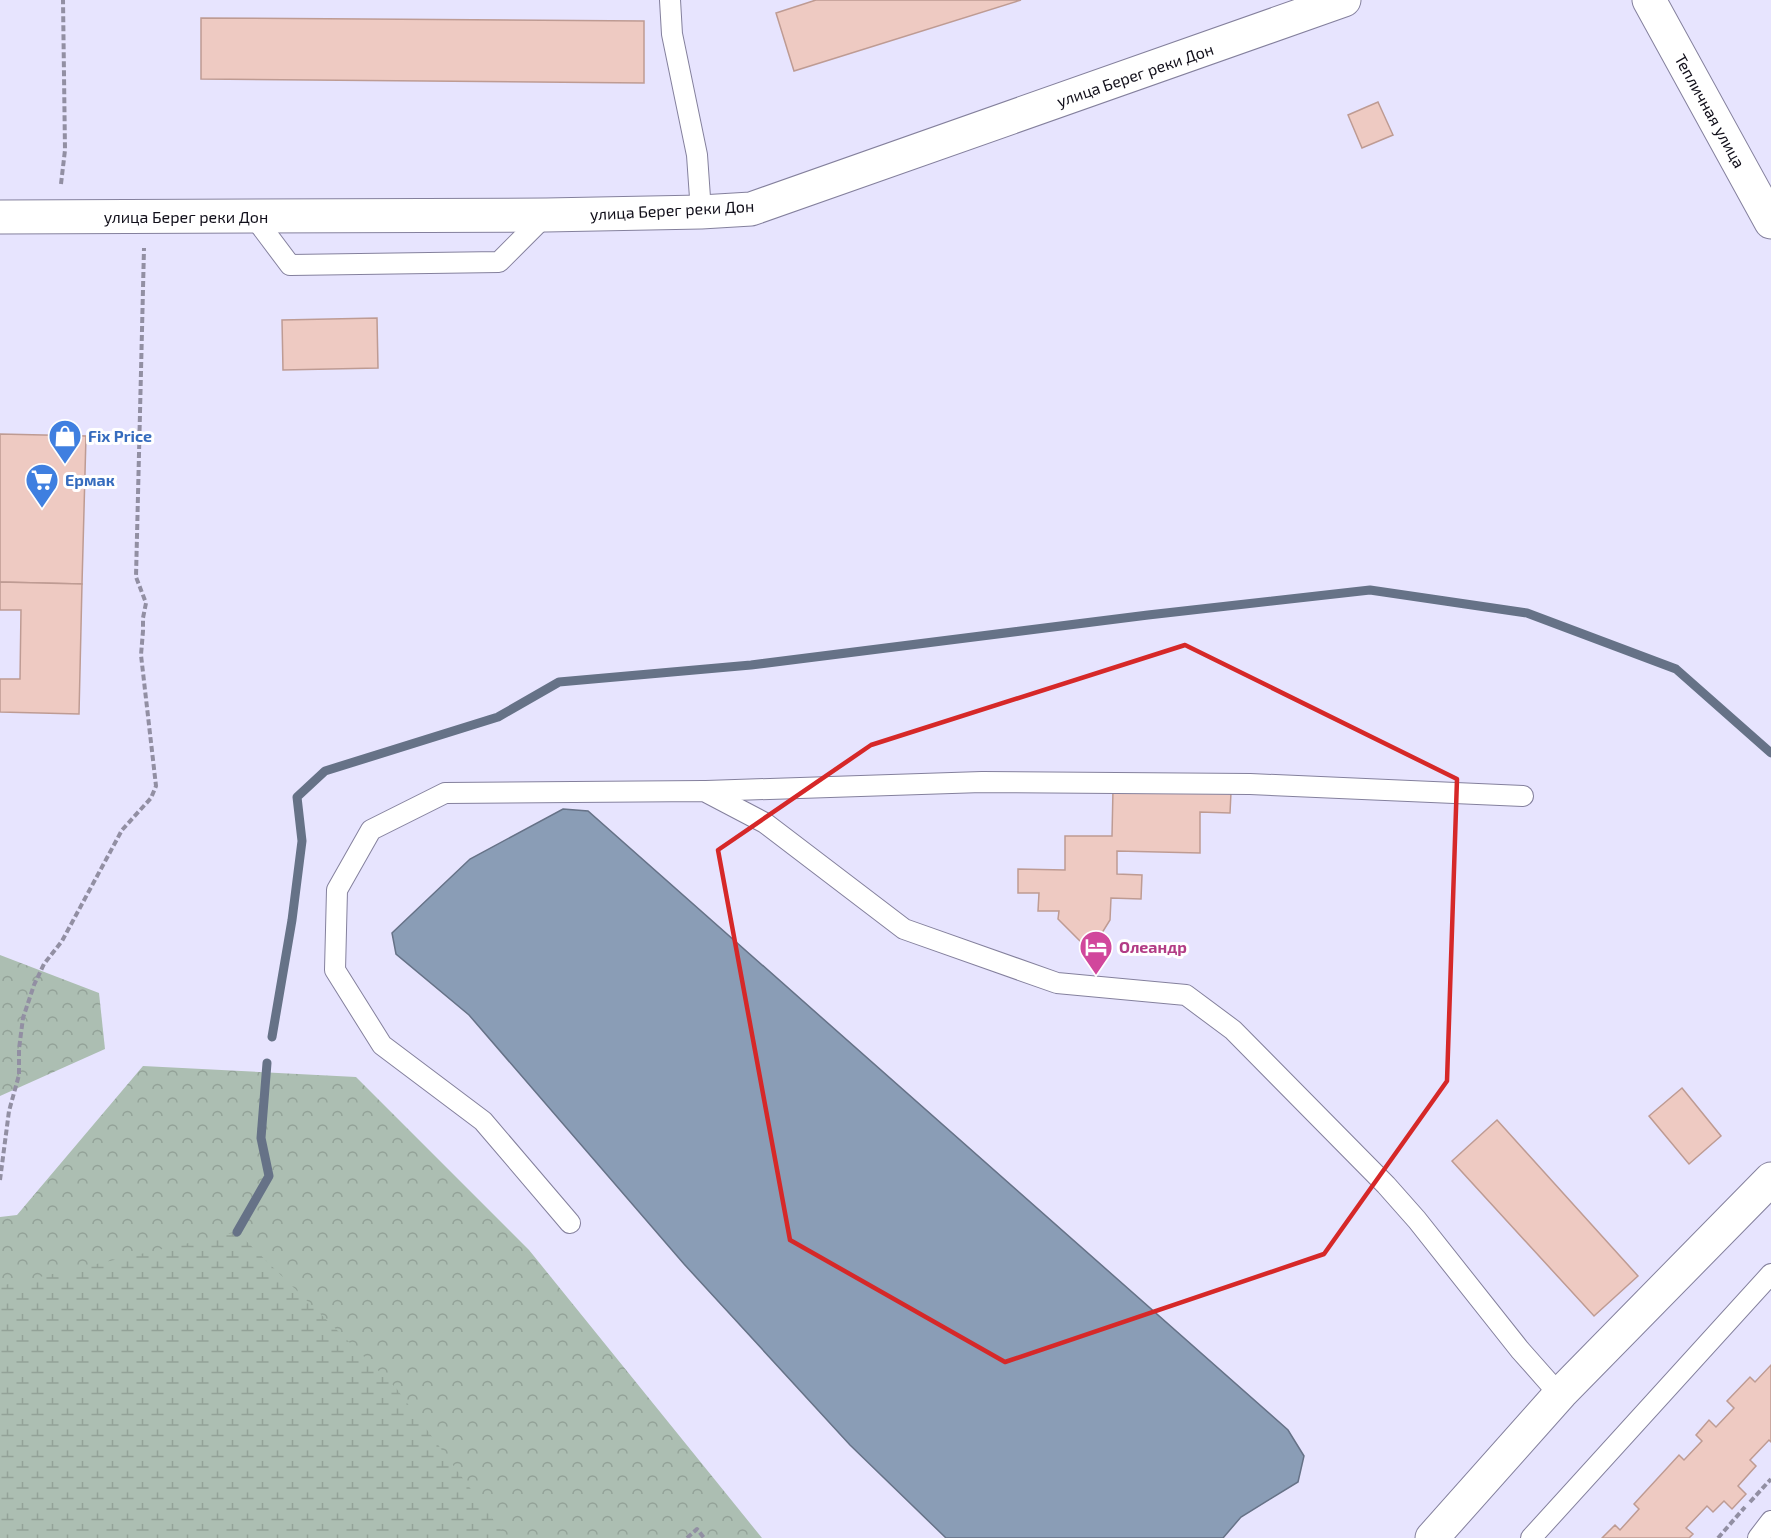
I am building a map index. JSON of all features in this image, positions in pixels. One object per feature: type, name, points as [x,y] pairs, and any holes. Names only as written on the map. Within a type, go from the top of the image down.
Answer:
[{"type":"street","name":"улица Берег реки Дон","points":[[0,218],[546,215],[751,209],[1285,10],[1344,0]]},
{"type":"street","name":"Тепличная улица","points":[[1649,0],[1771,222]]},
{"type":"street","points":[[1432,1538],[1562,1393],[1771,1179]]},
{"type":"lane","points":[[670,0],[672,34],[697,155],[701,212]]},
{"type":"lane","points":[[254,217],[290,265],[499,262],[546,215]]},
{"type":"lane","points":[[570,1223],[483,1121],[382,1045],[335,970],[337,891],[371,830],[445,793],[704,791],[994,782],[1250,784],[1523,796]]},
{"type":"lane","points":[[704,791],[765,823],[904,929],[1057,983],[1186,995],[1233,1030],[1386,1185],[1418,1220],[1520,1350],[1551,1385],[1562,1393]]},
{"type":"lane","points":[[1531,1538],[1771,1274]]},
{"type":"lane","points":[[1758,1538],[1771,1521]]},
{"type":"path","points":[[57,218],[65,150],[63,0]]},
{"type":"path","points":[[0,1180],[9,1111],[19,1075],[19,1049],[23,1018],[34,985],[44,964],[62,941],[122,830],[151,798],[156,786],[141,655],[146,603],[136,577],[145,218]]},
{"type":"path","points":[[687,1538],[697,1529],[704,1538]]},
{"type":"highlighted area","points":[[1185,645],[1457,779],[1447,1081],[1324,1254],[1005,1362],[790,1240],[718,850],[871,745]]},
{"type":"green space","points":[[0,955],[99,993],[105,1049],[0,1096]]},
{"type":"green space","points":[[143,1066],[356,1077],[529,1250],[762,1538],[0,1538],[0,1217],[17,1215]]},
{"type":"green space","points":[[237,1232],[396,1388],[507,1538],[0,1538],[0,1286]]},
{"type":"water","points":[[563,809],[588,811],[1288,1430],[1304,1456],[1298,1482],[1241,1517],[1223,1538],[946,1538],[850,1445],[684,1264],[469,1015],[396,954],[392,933],[470,859]]},
{"type":"building","points":[[816,0],[1021,0],[794,71],[776,13]]},
{"type":"building","points":[[201,18],[644,21],[644,83],[201,79]]},
{"type":"building","points":[[1378,102],[1393,135],[1362,148],[1348,115]]},
{"type":"building","points":[[377,318],[378,368],[283,370],[282,320]]},
{"type":"building","name":"Ермак","points":[[0,434],[86,436],[82,584],[0,582]]},
{"type":"building","points":[[0,582],[82,584],[79,714],[0,712],[0,679],[20,679],[21,610],[0,610]]},
{"type":"building","points":[[1113,789],[1231,792],[1230,813],[1200,812],[1200,853],[1117,851],[1117,874],[1142,875],[1141,899],[1111,898],[1110,920],[1097,941],[1080,941],[1058,919],[1059,911],[1038,911],[1039,893],[1018,893],[1018,869],[1065,870],[1065,836],[1112,836]]},
{"type":"building","points":[[1682,1088],[1721,1136],[1689,1164],[1649,1116]]},
{"type":"building","points":[[1497,1120],[1638,1276],[1594,1316],[1452,1161]]},
{"type":"building","points":[[1771,1365],[1771,1442],[1769,1440],[1750,1460],[1756,1466],[1738,1486],[1746,1494],[1732,1509],[1724,1501],[1713,1512],[1707,1506],[1686,1528],[1693,1534],[1689,1538],[1602,1538],[1615,1525],[1620,1530],[1639,1509],[1634,1504],[1679,1455],[1684,1460],[1702,1441],[1696,1435],[1709,1420],[1716,1427],[1734,1408],[1727,1401],[1750,1377],[1755,1382]]},
{"type":"waterway","points":[[272,1037],[292,920],[302,841],[297,797],[325,771],[498,717],[559,682],[751,665],[1148,615],[1370,590],[1527,613],[1676,669],[1771,753]]},
{"type":"waterway","points":[[237,1232],[269,1176],[261,1138],[267,1063]]},
{"type":"place","name":"Fix Price","points":[[65,465]]},
{"type":"place","name":"Ермак","points":[[42,509]]},
{"type":"place","name":"Олеандр","points":[[1096,976]]}]
